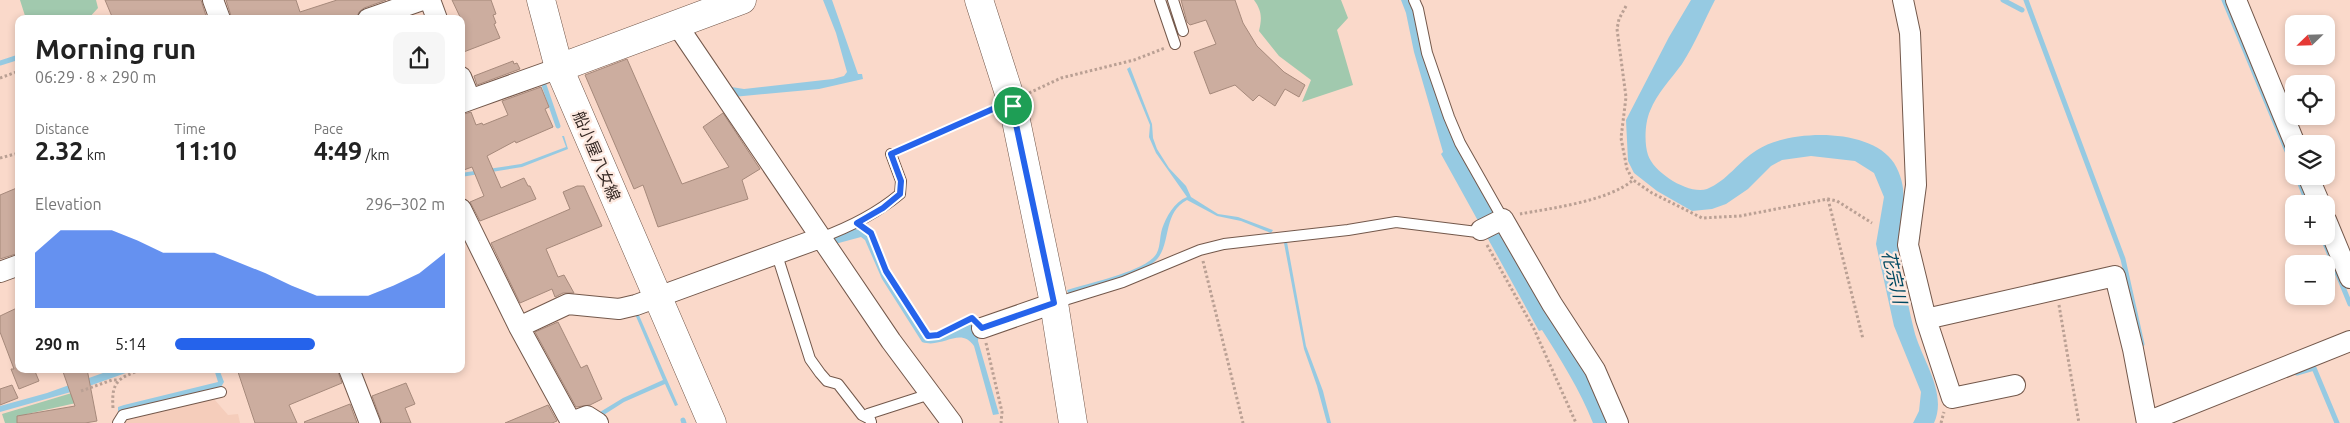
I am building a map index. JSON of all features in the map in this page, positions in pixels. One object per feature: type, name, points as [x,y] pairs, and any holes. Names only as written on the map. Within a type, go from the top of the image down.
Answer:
[{"type":"main road","name":"船小屋八女線","points":[[541,0],[559,68],[712,423]]},
{"type":"main road","points":[[559,68],[742,0]]},
{"type":"main road","points":[[979,0],[1011,101],[1054,303],[1073,423]]},
{"type":"street","points":[[213,0],[219,15]]},
{"type":"street","points":[[379,15],[422,0]]},
{"type":"street","points":[[430,0],[436,15]]},
{"type":"street","points":[[1903,0],[1910,33],[1916,185],[1908,245],[1926,319],[1952,398],[2015,385]]},
{"type":"street","points":[[2236,0],[2291,135]]},
{"type":"street","points":[[677,24],[820,238],[891,341],[952,423]]},
{"type":"street","points":[[466,101],[559,68]]},
{"type":"street","points":[[465,217],[519,327],[571,422],[587,416],[598,423]]},
{"type":"street","points":[[1480,230],[1502,220],[1552,304],[1595,370],[1618,423]]},
{"type":"street","points":[[519,327],[568,304],[619,309],[777,255],[820,238]]},
{"type":"street","points":[[2335,242],[2350,278]]},
{"type":"street","points":[[0,272],[15,266]]},
{"type":"street","points":[[1926,319],[2115,276],[2133,349],[2147,422],[2350,341]]},
{"type":"street","points":[[982,328],[1054,303]]},
{"type":"street","points":[[351,373],[370,423]]},
{"type":"lane","points":[[1160,0],[1175,44]]},
{"type":"lane","points":[[1173,0],[1183,31]]},
{"type":"lane","points":[[1414,0],[1418,9],[1427,53],[1449,117],[1460,143],[1502,220]]},
{"type":"lane","points":[[820,238],[857,223],[883,208],[900,194],[901,181],[891,154]]},
{"type":"lane","points":[[1054,303],[1124,282],[1200,250],[1224,244],[1348,230],[1396,222],[1480,230]]},
{"type":"lane","points":[[777,255],[810,359],[827,381],[838,384],[862,414],[871,421]]},
{"type":"lane","points":[[118,422],[123,415],[221,392]]},
{"type":"lane","points":[[871,421],[868,414],[930,394]]},
{"type":"path","points":[[1626,6],[1619,19],[1618,29],[1626,97],[1621,138],[1627,169],[1633,180],[1652,193],[1702,218],[1740,216],[1828,199],[1837,201],[1872,223]]},
{"type":"path","points":[[891,154],[1061,78],[1134,60],[1175,44]]},
{"type":"path","points":[[0,78],[15,72]]},
{"type":"path","points":[[0,158],[15,154]]},
{"type":"path","points":[[1502,220],[1599,197],[1626,186],[1633,180]]},
{"type":"path","points":[[1828,199],[1863,339]]},
{"type":"path","points":[[857,223],[871,233],[886,271],[928,336],[938,335],[972,318],[982,328],[1002,412],[1001,423]]},
{"type":"path","points":[[1480,230],[1534,329],[1576,423]]},
{"type":"path","points":[[1200,250],[1243,423]]},
{"type":"path","points":[[2057,289],[2079,423]]},
{"type":"path","points":[[81,391],[112,380],[118,380],[133,373]]},
{"type":"path","points":[[118,380],[112,394],[113,409],[118,422]]},
{"type":"shaded area","points":[[214,399],[228,415],[238,414],[240,423],[124,423],[129,416]]},
{"type":"green space","points":[[20,0],[96,0],[98,8],[92,15],[25,15]]},
{"type":"green space","points":[[1254,0],[1341,0],[1348,18],[1337,30],[1353,85],[1302,102],[1311,80],[1279,56],[1259,31],[1261,15]]},
{"type":"green space","points":[[75,392],[76,403],[27,414],[30,423],[5,423],[2,414]]},
{"type":"water","points":[[823,0],[832,0],[858,74],[862,74],[863,79],[819,89],[733,97],[725,86],[744,89],[833,79],[844,76],[847,72],[836,33]]},
{"type":"water","points":[[1401,0],[1410,0],[1416,13],[1447,123],[1613,423],[1593,423],[1570,375],[1542,330],[1539,331],[1441,154],[1443,152]]},
{"type":"water","name":"花宗川","points":[[1691,0],[1715,0],[1687,56],[1660,92],[1650,111],[1646,127],[1646,139],[1648,155],[1652,162],[1657,169],[1673,181],[1691,189],[1700,190],[1707,189],[1721,181],[1757,150],[1771,143],[1789,138],[1808,135],[1829,135],[1867,143],[1883,151],[1894,163],[1903,186],[1904,197],[1898,257],[1917,341],[1936,388],[1938,399],[1934,423],[1913,423],[1919,411],[1921,392],[1894,326],[1876,244],[1884,197],[1874,173],[1855,161],[1811,156],[1782,160],[1771,166],[1748,189],[1726,204],[1712,209],[1692,211],[1657,191],[1634,173],[1628,161],[1626,120],[1669,37]]},
{"type":"water","points":[[1130,67],[1152,124],[1153,138],[1157,149],[1169,168],[1186,186],[1191,197],[1218,214],[1238,217],[1273,230],[1271,233],[1241,221],[1217,216],[1187,200],[1174,212],[1165,244],[1158,258],[1152,264],[1116,280],[1068,293],[1067,290],[1125,273],[1153,258],[1156,255],[1162,229],[1168,215],[1178,202],[1187,197],[1156,153],[1149,137],[1150,125],[1127,69]]},
{"type":"water","points":[[562,136],[564,136],[568,149],[522,167],[465,176],[465,172],[521,164],[566,147]]},
{"type":"water","points":[[856,229],[864,232],[872,242],[886,278],[925,338],[937,338],[973,324],[979,328],[978,341],[999,414],[993,415],[974,346],[969,340],[957,338],[937,343],[922,342],[882,279],[865,240],[861,237],[835,244],[832,238]]},
{"type":"water","points":[[1287,242],[1306,346],[1323,391],[1331,423],[1327,423],[1304,349],[1284,243]]},
{"type":"water","points":[[638,313],[678,405],[675,406],[665,384],[624,402],[602,416],[600,412],[623,398],[663,380],[635,314]]},
{"type":"water","points":[[103,373],[126,373],[78,390],[0,412],[0,406],[47,393]]},
{"type":"water","points":[[215,373],[221,373],[224,382],[221,387],[118,412],[118,407],[124,405],[218,382]]},
{"type":"building","points":[[105,0],[201,0],[206,15],[111,15]]},
{"type":"building","points":[[226,0],[296,0],[300,12],[337,0],[386,0],[364,8],[358,15],[231,15]]},
{"type":"building","points":[[452,0],[491,0],[496,14],[493,15],[496,23],[494,24],[500,38],[465,51],[465,15],[459,15]]},
{"type":"building","points":[[1181,0],[1235,0],[1243,23],[1257,46],[1284,72],[1305,85],[1299,97],[1285,89],[1275,106],[1259,95],[1253,101],[1235,85],[1210,94],[1194,52],[1216,44],[1206,20],[1190,25],[1187,22]]},
{"type":"building","points":[[627,59],[682,184],[729,167],[703,127],[723,113],[760,169],[742,180],[748,199],[658,227],[643,185],[634,189],[585,75]]},
{"type":"building","points":[[513,61],[514,64],[517,63],[520,69],[477,85],[474,76]]},
{"type":"building","points":[[541,87],[549,107],[545,109],[553,127],[516,143],[515,141],[487,156],[501,188],[524,178],[536,199],[480,221],[470,202],[484,196],[472,167],[465,170],[465,114],[471,112],[476,125],[482,123],[483,125],[508,115],[502,101]]},
{"type":"building","points":[[577,186],[584,186],[602,226],[546,249],[558,277],[564,275],[574,293],[563,293],[555,297],[552,289],[520,303],[491,243],[570,209],[563,192]]},
{"type":"building","points":[[15,189],[15,254],[0,259],[0,195]]},
{"type":"building","points":[[15,309],[15,373],[36,373],[39,381],[19,389],[11,369],[14,369],[0,332],[0,316]]},
{"type":"building","points":[[558,322],[581,368],[587,365],[602,399],[590,405],[576,407],[535,332]]},
{"type":"building","points":[[63,373],[88,373],[97,421],[85,423],[17,423],[17,416],[75,406]]},
{"type":"building","points":[[238,373],[338,373],[342,383],[289,405],[297,423],[255,423]]},
{"type":"building","points":[[406,383],[415,404],[405,408],[411,423],[382,423],[372,396]]},
{"type":"building","points":[[12,385],[18,398],[0,405],[0,389]]},
{"type":"building","points":[[350,404],[357,423],[304,422]]},
{"type":"building","points":[[548,405],[557,421],[552,423],[505,423]]},
{"type":"waterway","points":[[2003,0],[2022,10]]},
{"type":"waterway","points":[[2026,0],[2123,259],[2142,344]]},
{"type":"waterway","points":[[2224,0],[2285,146]]},
{"type":"waterway","points":[[0,63],[15,58]]},
{"type":"waterway","points":[[544,85],[558,126]]},
{"type":"waterway","points":[[2301,185],[2304,195]]},
{"type":"waterway","points":[[2326,245],[2350,304]]},
{"type":"waterway","points":[[2297,373],[2314,368],[2337,423]]},
{"type":"route","points":[[1011,101],[1013,106],[1054,303],[982,328],[972,318],[938,335],[928,336],[886,271],[871,233],[857,223],[883,208],[900,194],[901,181],[891,154],[1011,101]]}]
